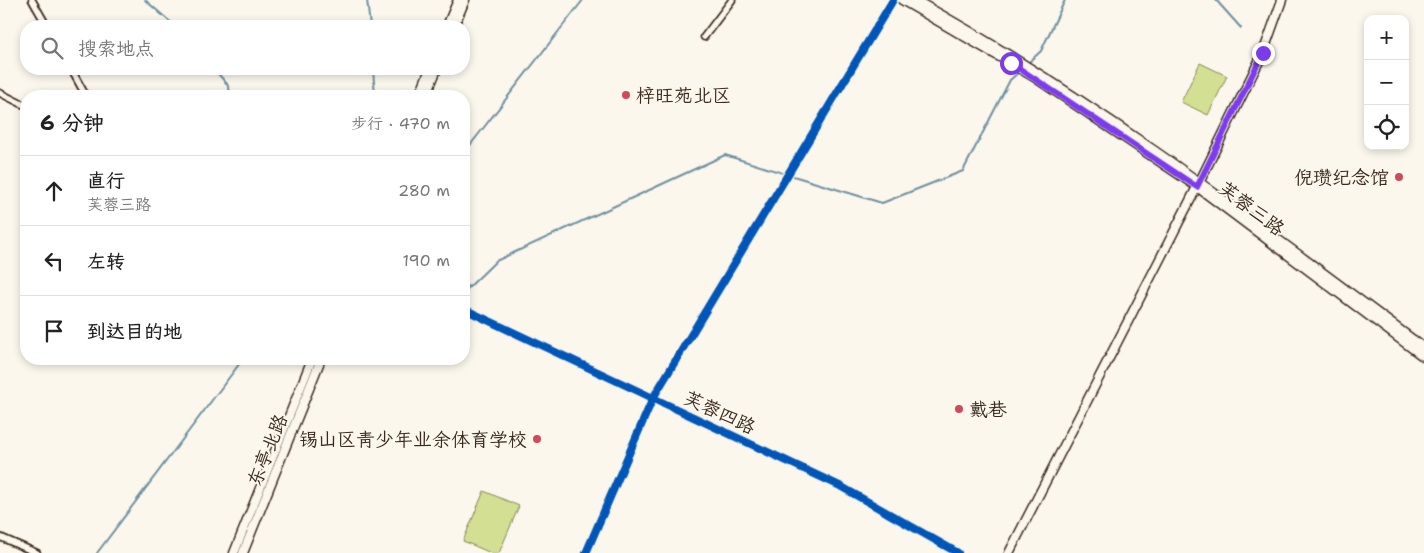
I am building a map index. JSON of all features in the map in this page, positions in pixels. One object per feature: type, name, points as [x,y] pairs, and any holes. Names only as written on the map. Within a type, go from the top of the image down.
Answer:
[{"type":"main road","points":[[450,20],[458,0]]},
{"type":"main road","points":[[457,20],[465,0]]},
{"type":"main road","name":"芙蓉三路","points":[[902,0],[1013,60]]},
{"type":"main road","name":"芙蓉三路","points":[[915,0],[1036,74],[1198,184],[1423,352]]},
{"type":"main road","points":[[1009,553],[1263,53],[1282,0]]},
{"type":"main road","points":[[421,90],[428,75]]},
{"type":"main road","points":[[428,90],[435,75]]},
{"type":"main road","name":"东亭北路","points":[[234,553],[310,365]]},
{"type":"main road","name":"东亭北路","points":[[243,553],[319,365]]},
{"type":"street","points":[[32,0],[44,20]]},
{"type":"street","points":[[704,37],[732,0]]},
{"type":"street","points":[[586,553],[653,398],[893,0]]},
{"type":"street","points":[[74,75],[83,90]]},
{"type":"street","points":[[0,94],[20,103]]},
{"type":"street","name":"芙蓉四路","points":[[470,312],[840,486],[958,553]]},
{"type":"street","points":[[0,537],[37,553]]},
{"type":"green space","points":[[1200,63],[1227,76],[1208,115],[1181,102]]},
{"type":"green space","points":[[484,491],[519,506],[499,553],[491,553],[463,541]]},
{"type":"waterway","points":[[145,0],[168,20]]},
{"type":"waterway","points":[[367,0],[369,20]]},
{"type":"waterway","points":[[470,145],[583,0]]},
{"type":"waterway","points":[[1028,63],[1041,51],[1065,0]]},
{"type":"waterway","points":[[1216,0],[1241,28]]},
{"type":"waterway","points":[[790,175],[882,203],[963,171],[1010,80],[1019,72]]},
{"type":"waterway","points":[[219,75],[230,90]]},
{"type":"waterway","points":[[373,75],[375,90]]},
{"type":"waterway","points":[[470,286],[496,261],[725,155],[786,174]]},
{"type":"waterway","points":[[97,553],[238,365]]},
{"type":"cycle path","points":[[586,553],[653,398],[893,0]]},
{"type":"cycle path","points":[[470,312],[840,486],[958,553]]},
{"type":"place","name":"梓旺苑北区","points":[[626,95]]},
{"type":"place","name":"倪瓒纪念馆","points":[[1399,177]]},
{"type":"place","name":"戴巷","points":[[959,409]]},
{"type":"place","name":"锡山区青少年业余体育学校","points":[[537,439]]},
{"type":"route","points":[[1011,63],[1197,187],[1263,53]]}]
